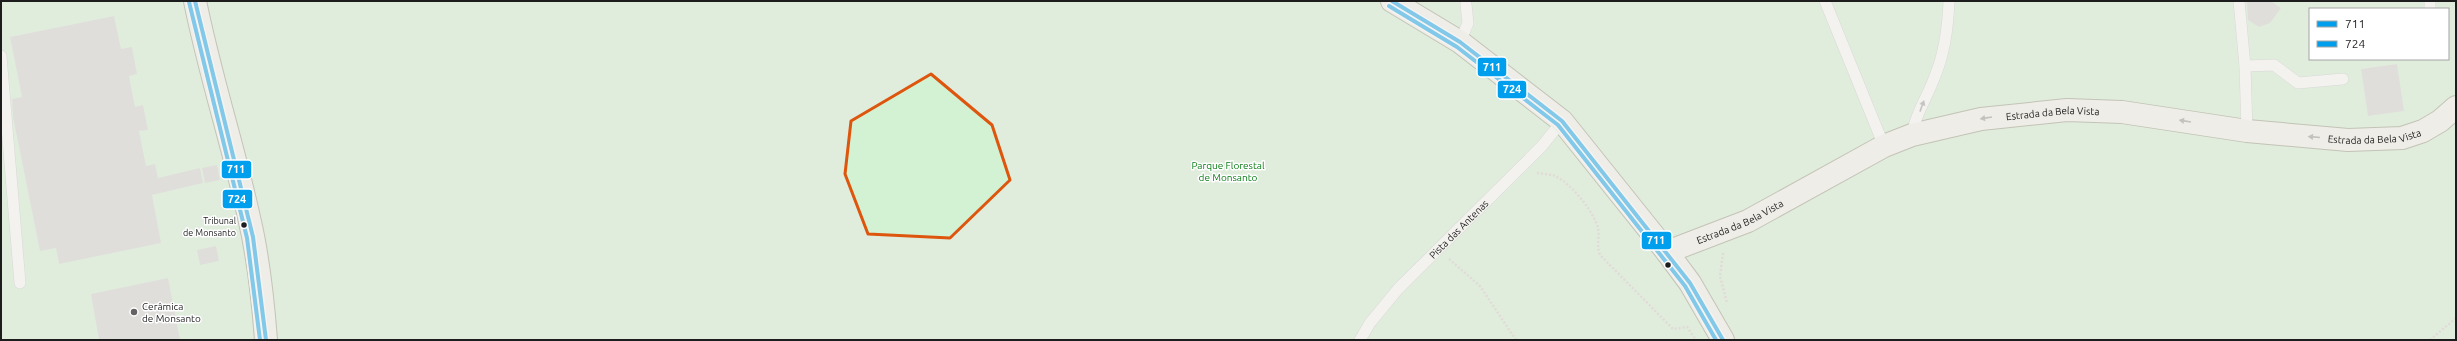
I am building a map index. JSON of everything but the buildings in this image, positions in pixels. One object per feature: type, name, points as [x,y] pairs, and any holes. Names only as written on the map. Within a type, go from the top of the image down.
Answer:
[{"type":"street","points":[[195,1],[208,67],[250,223],[261,291],[266,340]]},
{"type":"street","points":[[1392,1],[1460,42],[1562,121],[1667,252],[1690,284],[1723,340]]},
{"type":"street","name":"Estrada da Bela Vista","points":[[1667,252],[1748,221],[1884,146],[1981,119],[2067,110],[2122,112],[2247,131],[2348,140],[2402,138],[2423,131],[2440,121],[2456,107]]},
{"type":"lane","points":[[1825,1],[1884,146]]},
{"type":"lane","points":[[1912,139],[1942,57],[1947,35],[1949,1]]},
{"type":"lane","points":[[2239,1],[2245,66],[2247,131]]},
{"type":"lane","points":[[1460,42],[1468,23],[1465,2]]},
{"type":"lane","points":[[1,56],[20,283]]},
{"type":"lane","points":[[2245,66],[2274,65],[2298,83],[2343,79]]},
{"type":"lane","name":"Pista das Antenas","points":[[1360,340],[1370,322],[1398,288],[1515,173],[1562,121]]},
{"type":"path","points":[[1515,173],[1529,172],[1555,176],[1573,189],[1596,222],[1598,230],[1598,249],[1600,255],[1673,329],[1687,327],[1696,340]]},
{"type":"path","points":[[1437,251],[1460,267],[1480,286],[1516,340]]},
{"type":"path","points":[[1721,256],[1720,276],[1730,308]]},
{"type":"path","points":[[2430,340],[2456,318]]},
{"type":"highlighted area","points":[[931,74],[992,125],[1010,180],[950,238],[868,234],[845,174],[851,121]]},
{"type":"green space","name":"Parque Florestal de Monsanto","points":[[1,1],[2456,1],[2456,340],[1,340]]},
{"type":"transit line","name":"711","points":[[195,1],[253,237],[266,340]]},
{"type":"transit line","name":"711","points":[[1392,1],[1460,42],[1562,121],[1690,283],[1723,340]]},
{"type":"transit line","name":"724","points":[[189,2],[247,238],[260,340]]},
{"type":"transit line","name":"724","points":[[1389,6],[1457,47],[1558,125],[1685,286],[1716,340]]},
{"type":"place","name":"Tribunal de Monsanto","points":[[244,225]]},
{"type":"place","name":"Cerâmica de Monsanto","points":[[134,312]]}]
